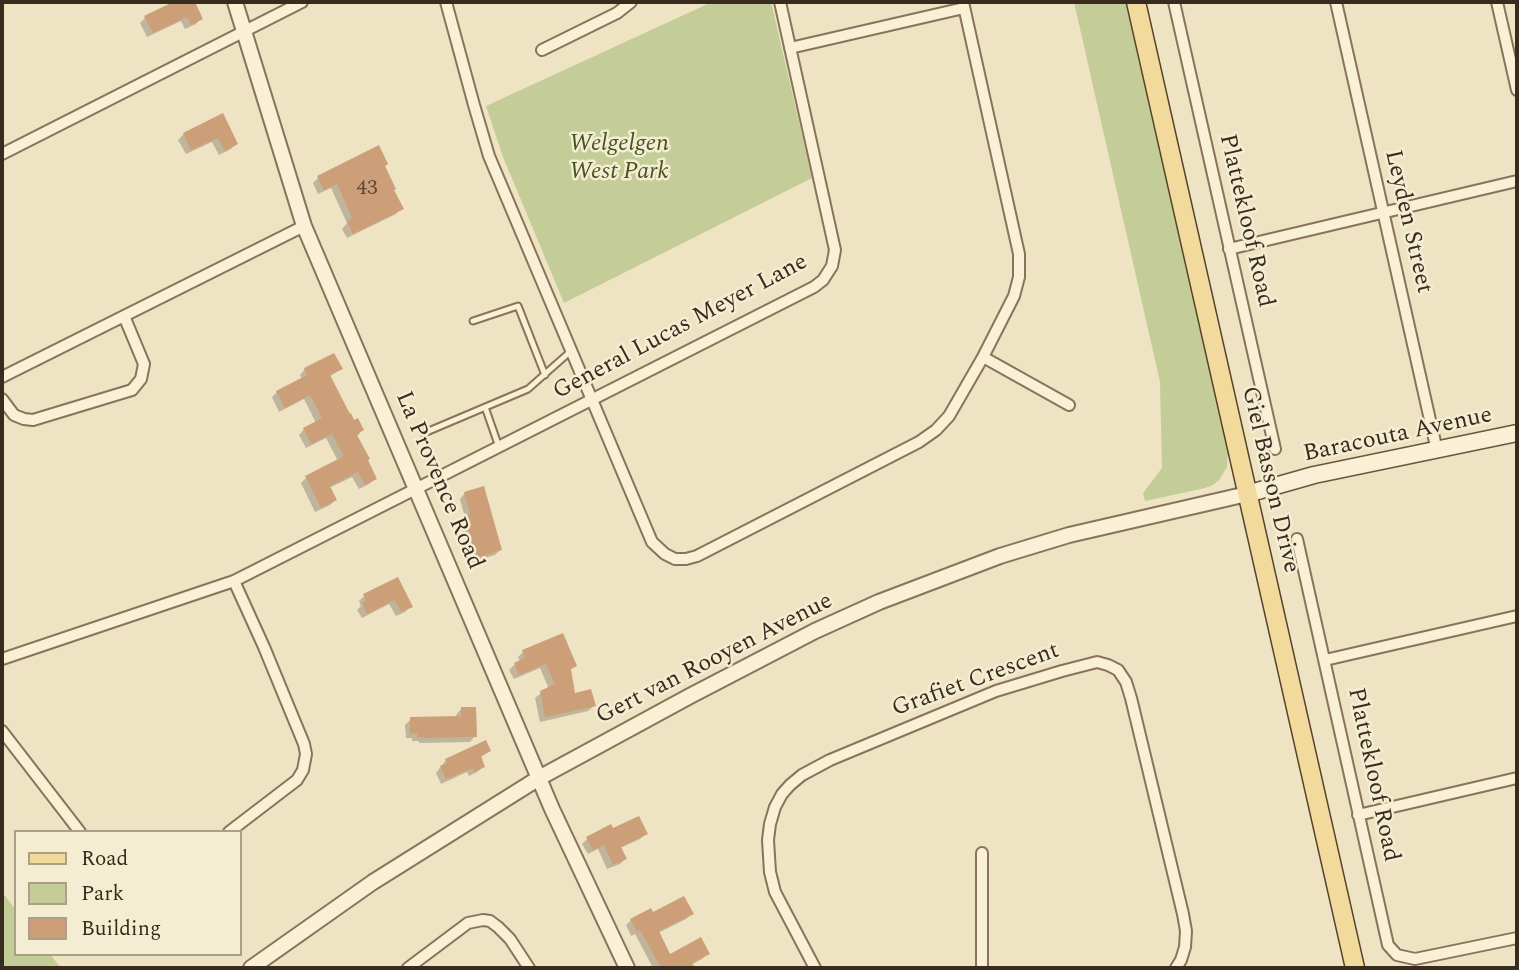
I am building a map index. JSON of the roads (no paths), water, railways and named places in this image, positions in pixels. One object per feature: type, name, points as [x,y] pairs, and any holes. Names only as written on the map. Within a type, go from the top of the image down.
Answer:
[{"type":"main road","name":"Giel Basson Drive","points":[[1136,2],[1355,968]]},
{"type":"main road","name":"Baracouta Avenue","points":[[1247,494],[1314,475],[1517,433]]},
{"type":"street","name":"La Provence Road","points":[[235,2],[304,226],[539,778],[627,968]]},
{"type":"street","points":[[2,154],[302,2]]},
{"type":"street","points":[[446,2],[489,156],[652,542],[675,559],[697,556],[919,442],[936,430],[949,416],[984,357],[1014,296],[1019,277],[1019,254],[963,5],[790,48]]},
{"type":"street","points":[[541,50],[617,13],[631,2]]},
{"type":"street","name":"General Lucas Meyer Lane","points":[[2,659],[234,581],[814,287],[823,280],[832,266],[835,250],[780,2]]},
{"type":"street","name":"Plattekloof Road","points":[[1174,2],[1275,449]]},
{"type":"street","name":"Leyden Street","points":[[1336,2],[1437,451]]},
{"type":"street","points":[[1497,2],[1517,90]]},
{"type":"street","points":[[1229,249],[1517,181]]},
{"type":"street","points":[[2,377],[304,226]]},
{"type":"street","points":[[2,399],[14,415],[33,421],[132,390],[141,379],[144,364],[124,316]]},
{"type":"street","points":[[984,357],[1069,405]]},
{"type":"street","name":"Gert van Rooyen Avenue","points":[[251,968],[373,883],[539,778],[815,631],[902,593],[1000,556],[1069,536],[1247,494]]},
{"type":"street","name":"Plattekloof Road","points":[[1297,539],[1388,945],[1397,955],[1415,959],[1517,938]]},
{"type":"street","points":[[232,830],[297,780],[303,770],[306,754],[270,659],[234,581]]},
{"type":"street","points":[[1325,660],[1517,616]]},
{"type":"street","name":"Grafiet Crescent","points":[[815,968],[775,892],[770,872],[770,824],[775,807],[790,785],[802,775],[830,760],[996,691],[1097,662],[1118,670],[1126,682],[1131,698],[1186,931],[1185,947],[1176,968]]},
{"type":"street","points":[[2,731],[77,830]]},
{"type":"street","points":[[1358,815],[1517,778]]},
{"type":"street","points":[[982,853],[982,968]]},
{"type":"street","points":[[408,968],[468,923],[483,920],[490,921],[510,939],[529,968]]},
{"type":"lane","points":[[473,321],[518,306],[545,375]]},
{"type":"lane","points":[[424,433],[528,389],[572,351]]},
{"type":"lane","points":[[485,407],[499,447]]},
{"type":"park label","name":"Welgelgen West Park","points":[[619,159]]}]
